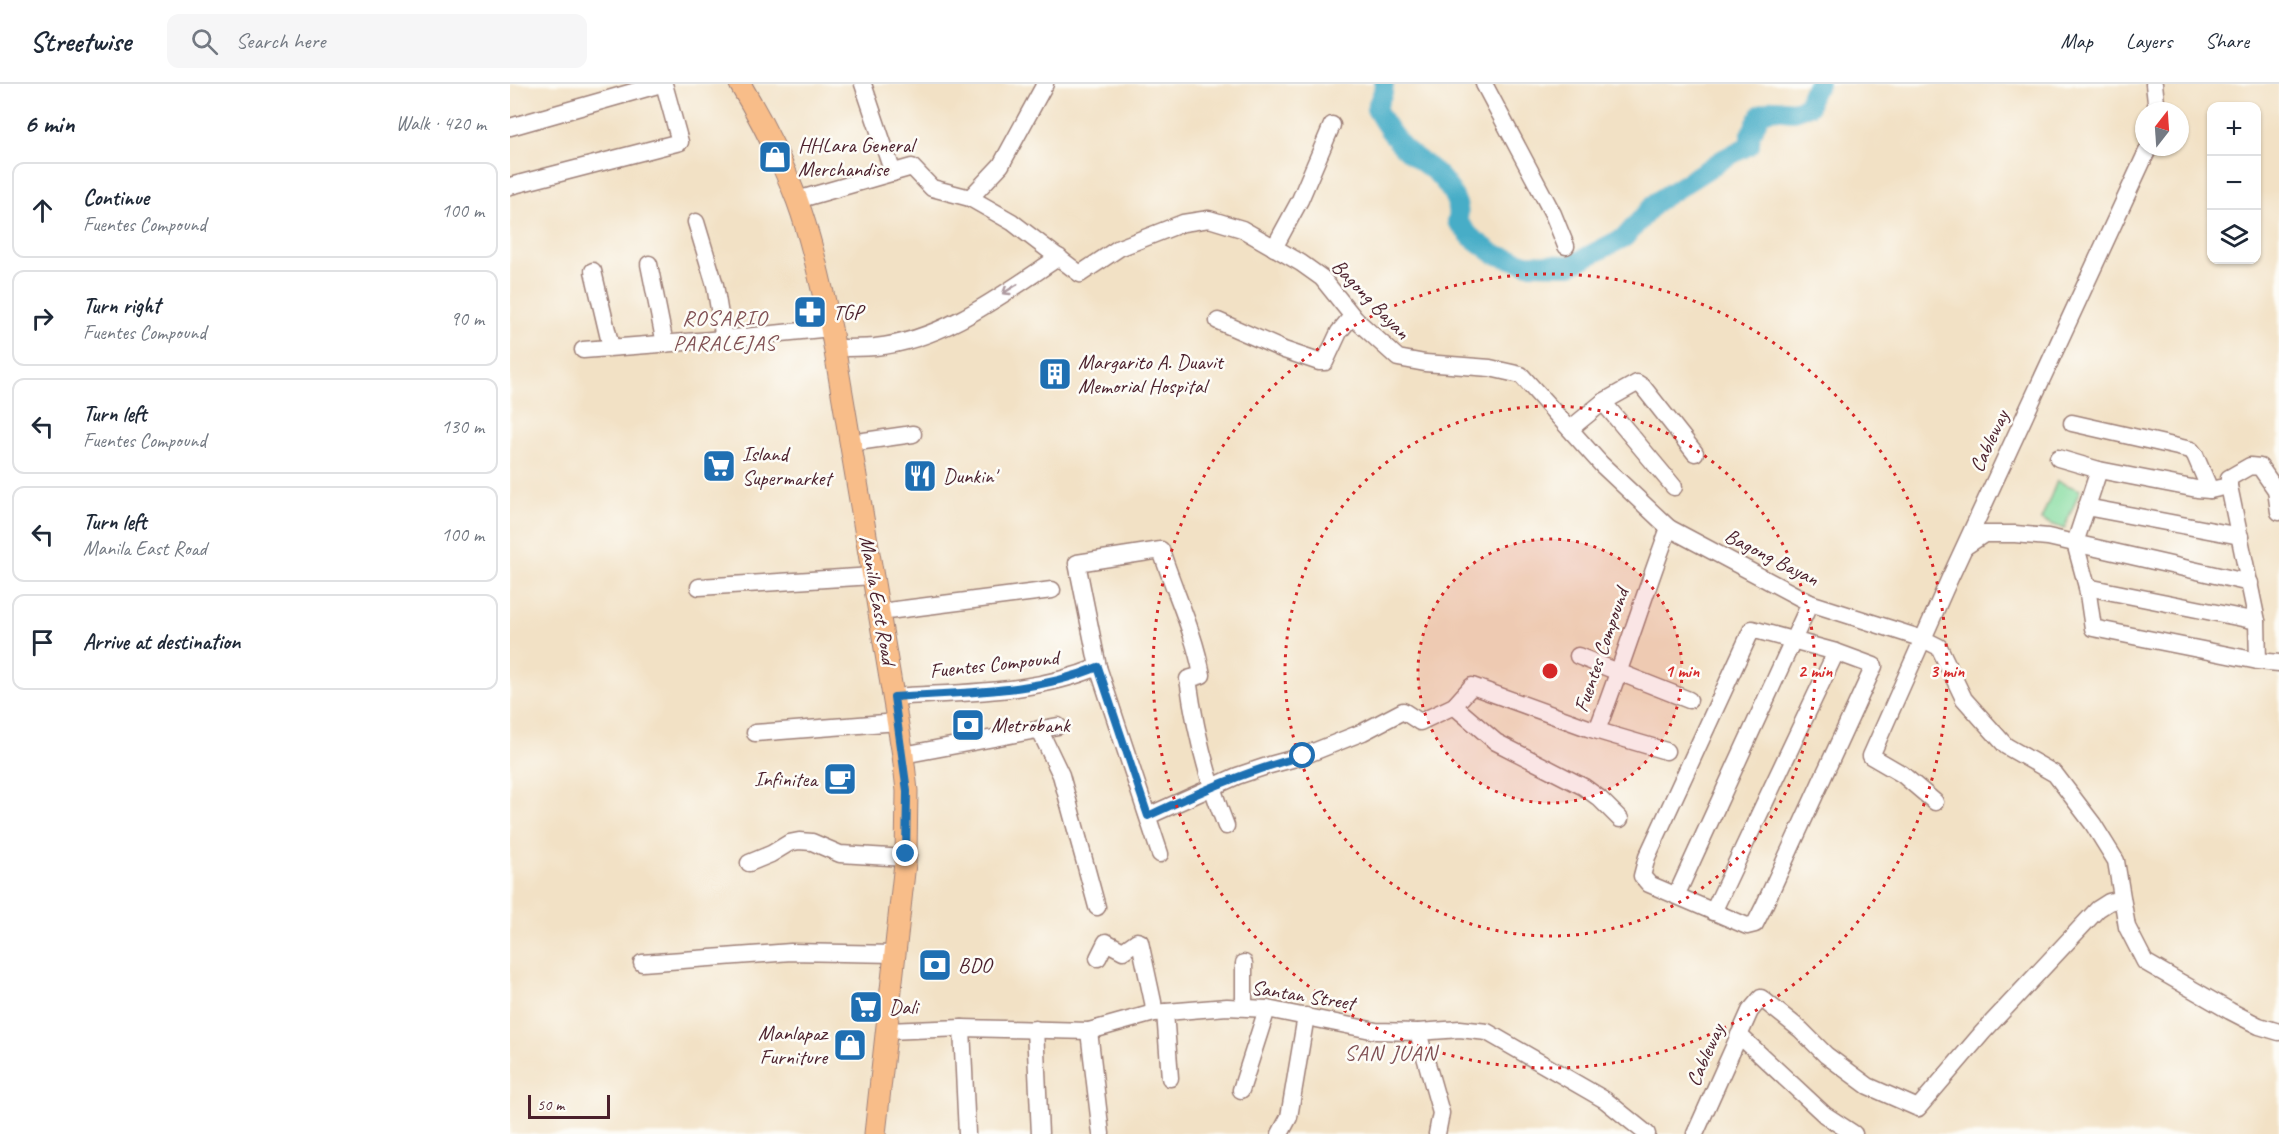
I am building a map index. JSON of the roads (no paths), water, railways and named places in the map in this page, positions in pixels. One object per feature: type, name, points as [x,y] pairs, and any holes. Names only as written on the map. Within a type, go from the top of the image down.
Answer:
[{"type":"main road","name":"Manila East Road","points":[[740,84],[766,130],[797,200],[815,260],[832,338],[903,755],[907,791],[906,849],[876,1134]]},
{"type":"street","points":[[510,127],[663,84],[680,142],[510,186]]},
{"type":"street","points":[[863,84],[894,173]]},
{"type":"street","points":[[970,198],[1001,165],[1045,84]]},
{"type":"street","points":[[1484,84],[1553,214],[1566,246]]},
{"type":"street","points":[[2154,84],[2156,102]]},
{"type":"street","points":[[1274,248],[1300,200],[1332,125]]},
{"type":"street","name":"Cableway","points":[[1935,802],[1902,774],[1871,756],[2146,156]]},
{"type":"street","name":"Bagong Bayan","points":[[797,200],[912,167],[932,188],[970,198],[1012,222],[1080,273],[1119,248],[1183,223],[1209,219],[1242,229],[1301,263],[1322,278],[1352,316],[1383,347],[1398,358],[1425,363],[1490,368],[1521,375],[1601,464],[1669,528],[1810,603],[1923,639]]},
{"type":"street","points":[[696,222],[715,285],[724,339]]},
{"type":"street","points":[[583,351],[724,339],[832,338],[876,347],[936,330],[966,317],[1059,258]]},
{"type":"street","points":[[649,264],[665,344]]},
{"type":"street","points":[[593,271],[611,347]]},
{"type":"street","points":[[1218,321],[1319,363],[1325,362],[1339,332],[1352,316]]},
{"type":"street","points":[[1570,429],[1634,382],[1640,384],[1695,453]]},
{"type":"street","points":[[1604,402],[1674,487]]},
{"type":"street","points":[[2072,423],[2191,450],[2210,490]]},
{"type":"street","points":[[850,443],[913,434]]},
{"type":"street","points":[[2058,458],[2099,470],[2210,490],[2229,486]]},
{"type":"street","points":[[2258,661],[2257,621],[2229,478],[2250,466],[2260,467],[2276,490],[2279,512]]},
{"type":"street","points":[[2099,470],[2075,543],[2087,586],[2093,628],[2258,661],[2279,663]]},
{"type":"street","points":[[2086,507],[2240,536]]},
{"type":"street","name":"Fuentes Compound","points":[[1148,816],[1210,787],[1270,765],[1303,756],[1363,732],[1403,711],[1420,722],[1454,706],[1472,686],[1597,730],[1620,673],[1643,597],[1669,528]]},
{"type":"street","points":[[1965,547],[1984,534],[2048,537],[2250,583]]},
{"type":"street","points":[[1160,854],[1098,667],[1077,563],[1161,550],[1200,664],[1202,675],[1188,679],[1193,715],[1210,787],[1226,826]]},
{"type":"street","points":[[699,587],[873,576]]},
{"type":"street","points":[[2087,586],[2257,621]]},
{"type":"street","points":[[880,612],[1052,590]]},
{"type":"street","points":[[1676,896],[1810,603]]},
{"type":"street","points":[[1756,629],[1794,640],[1870,664],[1874,666],[1874,670],[1764,906],[1755,924],[1747,926],[1643,880],[1643,867],[1750,631],[1756,629]]},
{"type":"street","points":[[1923,639],[1939,647],[1965,699],[2006,746],[2055,774],[2086,815],[2116,861],[2127,927],[2145,962],[2230,1011],[2259,1026],[2279,1032]]},
{"type":"street","points":[[1713,912],[1836,652]]},
{"type":"street","points":[[1578,656],[1689,700]]},
{"type":"street","name":"Fuentes Compound","points":[[894,697],[996,691],[1070,679],[1098,667]]},
{"type":"street","points":[[1454,706],[1496,742],[1584,787],[1620,819]]},
{"type":"street","points":[[755,733],[898,722]]},
{"type":"street","points":[[903,755],[1058,726]]},
{"type":"street","points":[[1039,729],[1061,775],[1097,907]]},
{"type":"street","points":[[1597,730],[1666,751]]},
{"type":"street","points":[[749,863],[789,843],[799,841],[812,842],[840,854],[906,849]]},
{"type":"street","name":"Cableway","points":[[1695,1134],[1750,1011],[1761,998],[1801,1030],[1826,1055],[1868,1086],[1918,1108],[1983,1032],[2098,909],[2109,902],[2121,899]]},
{"type":"street","points":[[1098,958],[1106,942],[1124,951],[1137,941],[1140,942],[1153,1002],[1159,1012],[1170,1078]]},
{"type":"street","points":[[642,963],[782,952],[895,954]]},
{"type":"street","points":[[1244,963],[1244,1008]]},
{"type":"street","name":"Santan Street","points":[[887,1031],[962,1028],[1089,1031],[1159,1012],[1227,1006],[1267,1009],[1376,1031],[1418,1032],[1460,1029],[1487,1032],[1605,1100],[1647,1134]]},
{"type":"street","points":[[1241,1090],[1267,1009]]},
{"type":"street","points":[[1280,1134],[1289,1118],[1306,1016]]},
{"type":"street","points":[[962,1028],[967,1134]]},
{"type":"street","points":[[1035,1029],[1040,1134]]},
{"type":"street","points":[[1089,1031],[1101,1134]]},
{"type":"street","points":[[1418,1032],[1440,1113],[1437,1134]]},
{"type":"street","points":[[1739,1035],[1825,1114],[1854,1134]]},
{"type":"waterway","points":[[1384,84],[1376,109],[1399,143],[1442,179],[1453,195],[1458,208],[1457,221],[1471,237],[1494,254],[1527,264],[1571,265],[1625,237],[1656,202],[1725,158],[1750,145],[1750,135],[1761,114],[1774,109],[1793,111],[1809,106],[1811,94],[1819,84]]},
{"type":"place","name":"HHLara General Merchandise","points":[[775,157]]},
{"type":"place","name":"TGP","points":[[810,312]]},
{"type":"place","name":"Margarito A. Duavit Memorial Hospital","points":[[1055,374]]},
{"type":"place","name":"Island Supermarket","points":[[719,466]]},
{"type":"place","name":"Dunkin'","points":[[920,476]]},
{"type":"place","name":"Metrobank","points":[[968,725]]},
{"type":"place","name":"Infinitea","points":[[840,779]]},
{"type":"place","name":"BDO","points":[[935,965]]},
{"type":"place","name":"Dali","points":[[866,1007]]},
{"type":"place","name":"Manlapaz Furniture","points":[[850,1045]]},
{"type":"district","name":"ROSARIO PARALEJAS","points":[[725,330]]},
{"type":"district","name":"SAN JUAN","points":[[1391,1053]]}]
